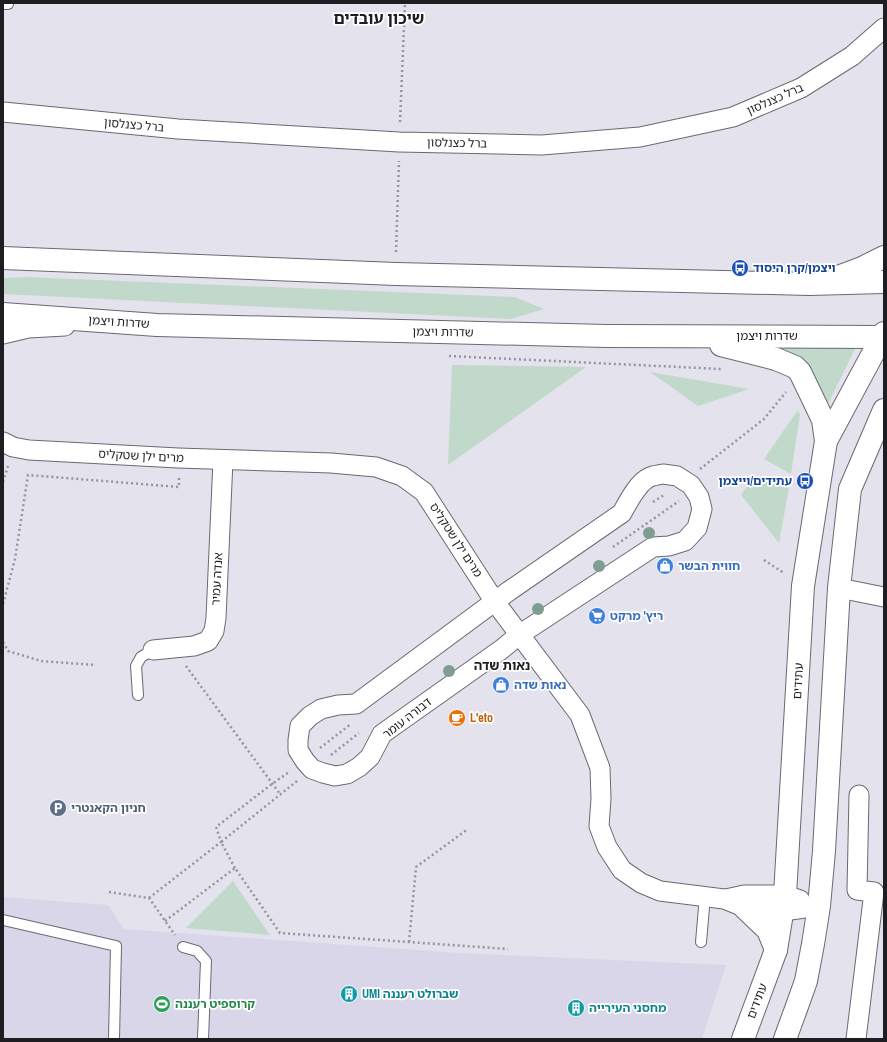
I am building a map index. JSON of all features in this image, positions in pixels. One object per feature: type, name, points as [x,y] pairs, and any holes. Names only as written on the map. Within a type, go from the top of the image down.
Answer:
[{"type":"main road","points":[[809,284],[847,274],[884,257]]},
{"type":"main road","points":[[3,258],[396,274],[809,284],[884,282]]},
{"type":"main road","name":"שדרות ויצמן","points":[[3,314],[157,325],[606,336],[883,335]]},
{"type":"main road","name":"עתידים","points":[[743,1039],[776,950],[784,903],[803,586],[826,441],[883,335]]},
{"type":"main road","points":[[683,336],[776,359],[795,367],[800,372],[823,420],[826,441]]},
{"type":"main road","points":[[785,1039],[806,981],[819,906],[824,851],[839,588],[850,489],[884,410]]},
{"type":"main road","points":[[850,489],[884,442]]},
{"type":"main road","points":[[744,907],[768,930],[776,950]]},
{"type":"street","name":"ברל כצנלסון","points":[[3,112],[178,129],[399,142],[542,145],[640,137],[734,117],[801,88],[852,56],[884,28]]},
{"type":"street","points":[[3,334],[28,328],[122,323]]},
{"type":"street","name":"מרים ילן שטקליס","points":[[3,442],[12,447],[29,450],[223,460],[331,463],[376,467],[402,476],[424,492],[495,602],[580,715],[600,768],[601,800],[599,826],[607,847],[622,870],[641,883],[660,890],[724,899],[744,907],[784,903]]},
{"type":"street","name":"אנדה עמיר","points":[[153,650],[194,646],[208,641],[214,631],[216,618],[223,460]]},
{"type":"street","name":"דבורה עומר","points":[[663,474],[677,476],[691,485],[699,497],[702,509],[697,528],[684,540],[669,546],[653,547],[519,635],[502,649],[382,734],[370,757],[359,767],[347,774],[335,776],[312,769],[298,750],[300,726],[310,716],[320,709],[338,705],[356,704],[495,602],[622,513],[631,496],[650,476],[663,474]]},
{"type":"street","points":[[839,588],[884,597]]},
{"type":"street","points":[[856,1039],[879,892],[857,890],[859,796]]},
{"type":"street","name":"מרים ילן שטקליס","points":[[724,899],[744,895],[784,903],[819,906]]},
{"type":"lane","points":[[138,695],[136,666],[141,657],[153,650]]},
{"type":"lane","points":[[701,942],[705,896]]},
{"type":"lane","points":[[3,920],[116,946],[114,1039]]},
{"type":"lane","points":[[183,946],[197,951],[206,960],[203,1039]]},
{"type":"path","points":[[3,604],[15,559],[28,475],[179,486],[178,458]]},
{"type":"path","points":[[3,482],[9,463]]},
{"type":"path","points":[[3,642],[8,651],[41,661],[96,665]]},
{"type":"path","points":[[172,648],[280,794]]},
{"type":"path","points":[[109,892],[149,898],[221,842],[216,827]]},
{"type":"path","points":[[409,942],[416,867],[468,829]]},
{"type":"path","points":[[165,921],[235,868],[280,933],[508,949]]},
{"type":"path","points":[[149,898],[183,946]]},
{"type":"shaded area","points":[[3,897],[108,905],[124,929],[460,953],[726,965],[702,1039],[3,1039]]},
{"type":"green space","points":[[26,277],[515,297],[544,309],[511,319],[3,294],[3,278]]},
{"type":"green space","points":[[746,341],[856,347],[828,404],[799,365]]},
{"type":"green space","points":[[452,365],[586,367],[448,465]]},
{"type":"green space","points":[[650,372],[749,389],[698,406]]},
{"type":"green space","points":[[798,410],[800,415],[791,474],[764,459]]},
{"type":"green space","points":[[753,477],[789,488],[779,543],[741,495]]},
{"type":"green space","points":[[233,881],[270,935],[186,928]]},
{"type":"place","name":"ויצמן/קרן היסוד","points":[[740,268]]},
{"type":"place","name":"עתידים/וייצמן","points":[[805,481]]},
{"type":"place","name":"חווית הבשר","points":[[665,566]]},
{"type":"place","name":"ריץ' מרקט","points":[[597,616]]},
{"type":"place","name":"נאות שדה","points":[[501,685]]},
{"type":"place","name":"L'eto","points":[[457,718]]},
{"type":"place","name":"חניון הקאנטרי","points":[[58,808]]},
{"type":"place","name":"UMI שברולט רעננה","points":[[349,994]]},
{"type":"place","name":"קרוספיט רעננה","points":[[162,1004]]},
{"type":"place","name":"מחסני העירייה","points":[[576,1008]]},
{"type":"district","name":"שיכון עובדים","points":[[379,18]]},
{"type":"district","name":"נאות שדה","points":[[502,665]]}]
